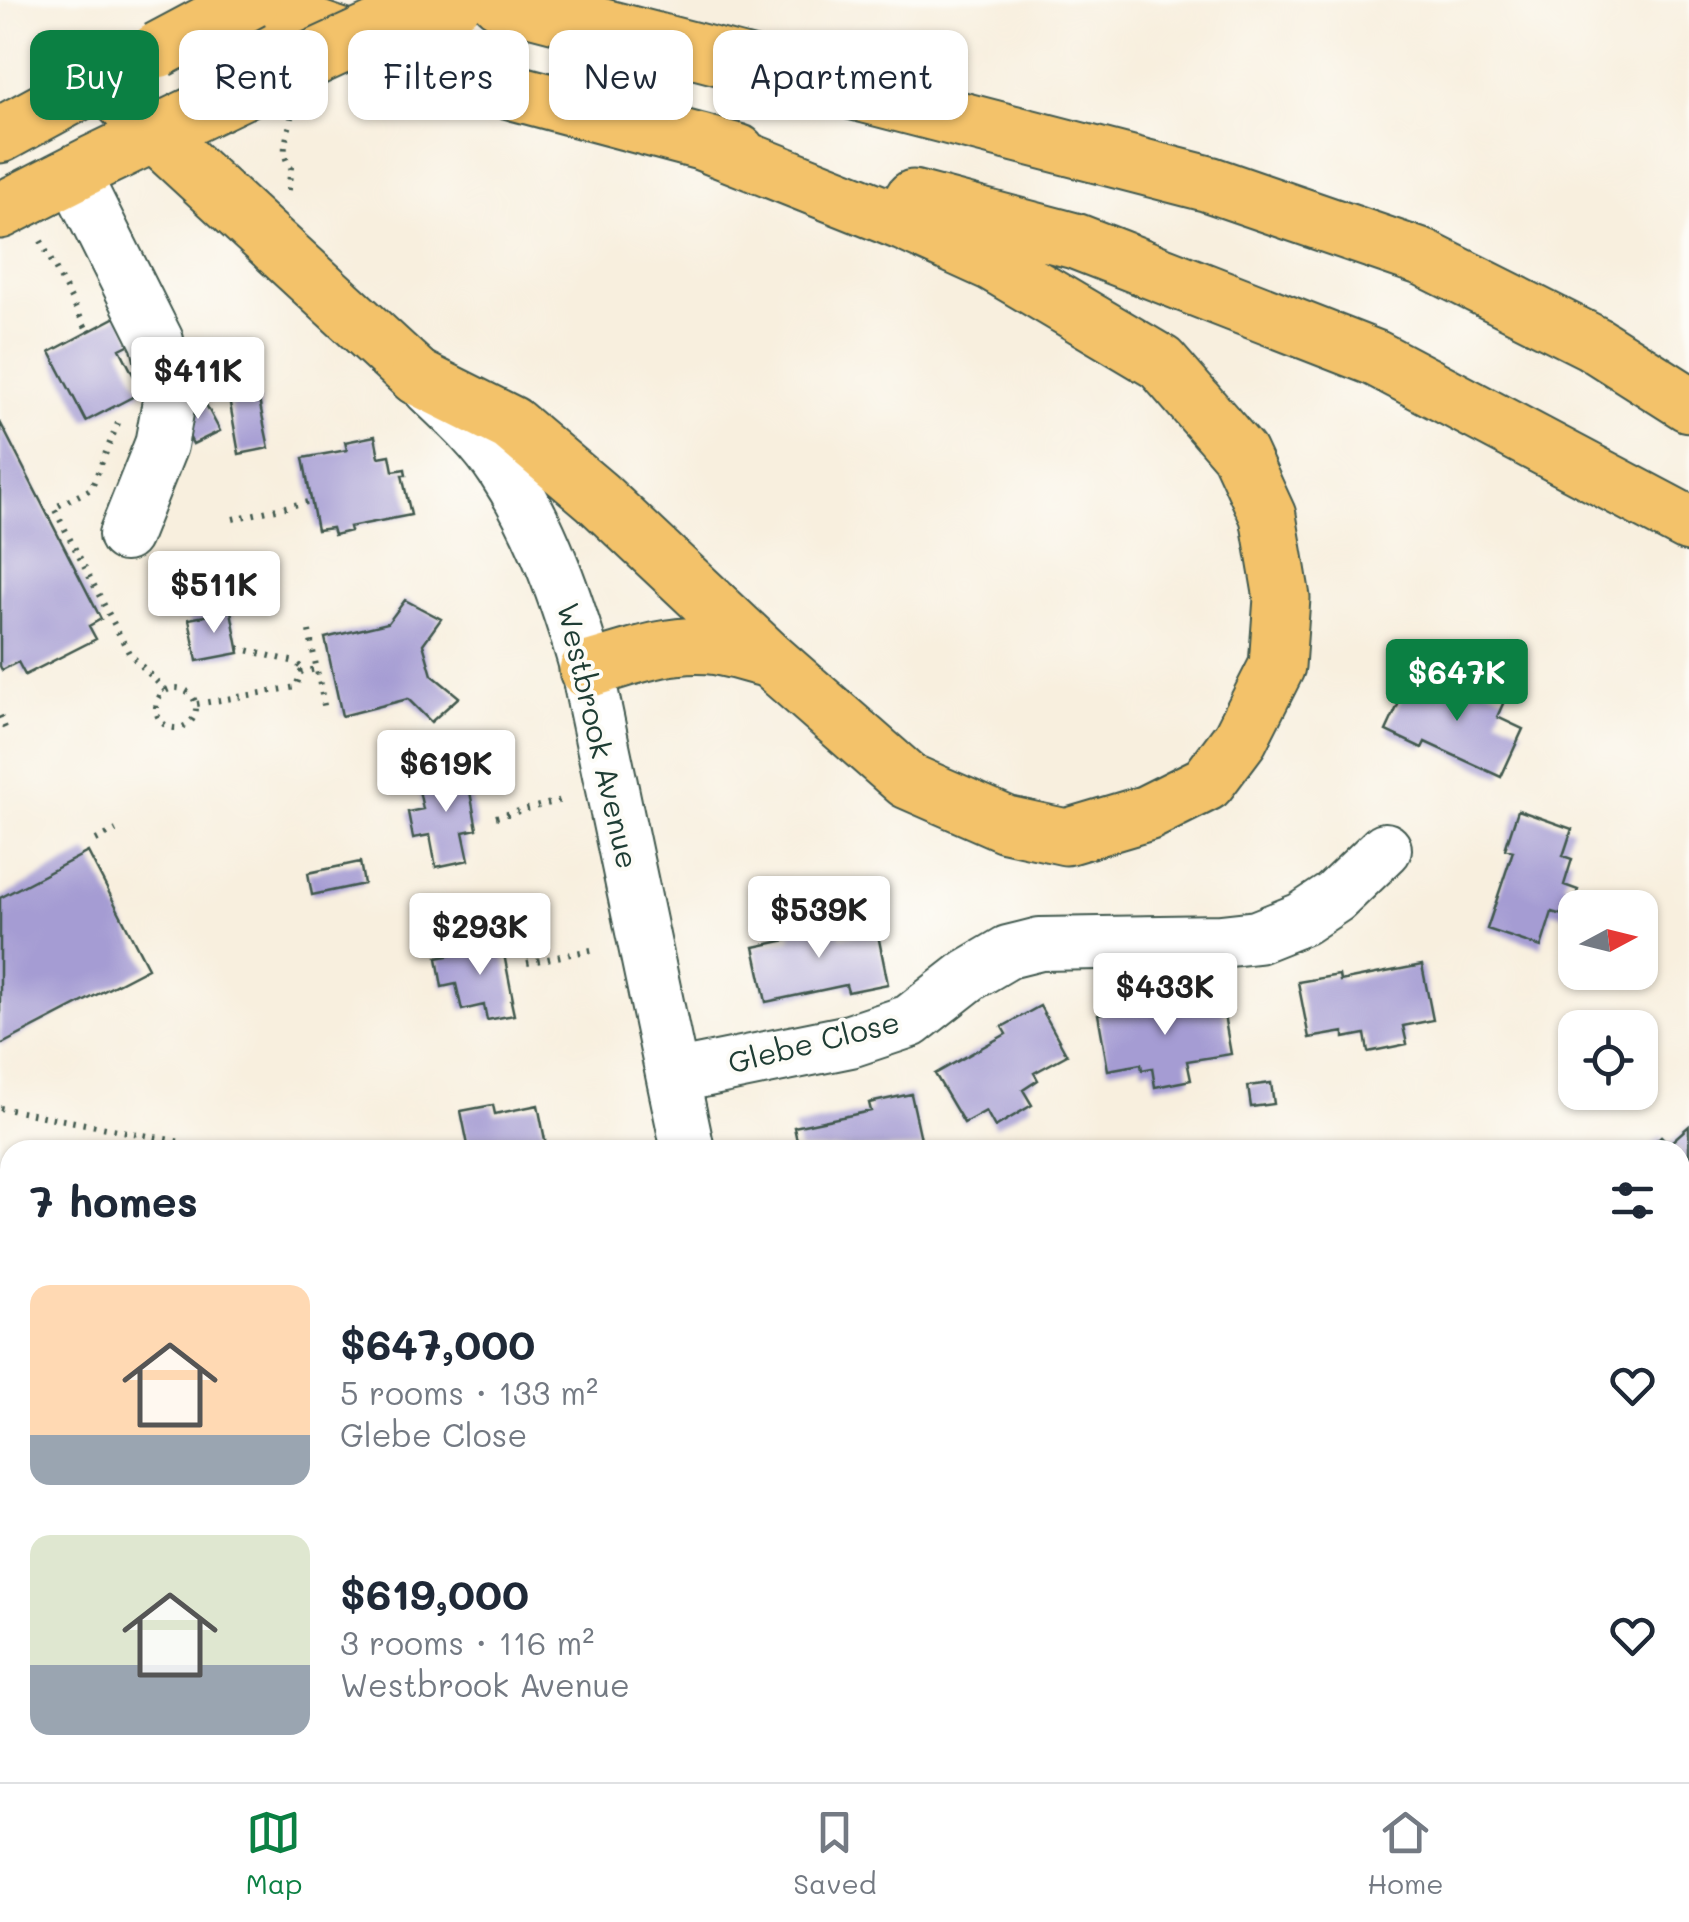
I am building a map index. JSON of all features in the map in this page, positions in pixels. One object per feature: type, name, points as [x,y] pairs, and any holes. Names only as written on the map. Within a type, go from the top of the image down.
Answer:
[{"type":"main road","points":[[224,0],[262,9],[460,78],[1093,248],[1375,358],[1689,524]]},
{"type":"main road","points":[[159,49],[252,0]]},
{"type":"main road","points":[[499,0],[1209,184],[1424,258],[1593,343],[1689,404]]},
{"type":"main road","points":[[328,53],[442,2]]},
{"type":"main road","points":[[0,135],[30,119]]},
{"type":"main road","name":"Westbrook Avenue","points":[[141,120],[417,377]]},
{"type":"main road","points":[[20,226],[73,174],[154,134],[197,120]]},
{"type":"main road","points":[[417,377],[511,424],[597,496],[770,660],[908,781],[1006,824],[1066,837],[1146,813],[1208,784],[1240,739],[1277,666],[1282,598],[1268,516],[1238,452],[1160,363],[994,264],[904,223],[701,142]]},
{"type":"main road","points":[[587,670],[683,646],[710,646],[770,660]]},
{"type":"street","points":[[73,174],[157,341],[170,396],[161,445],[125,535]]},
{"type":"street","name":"Westbrook Avenue","points":[[417,377],[472,429],[502,467],[552,562],[573,621],[587,670],[686,1140]]},
{"type":"street","name":"Glebe Close","points":[[673,1077],[850,1041],[910,1020],[1008,952],[1040,944],[1257,937],[1302,919],[1335,897],[1385,849]]},
{"type":"path","points":[[284,120],[289,137],[283,152],[291,168],[288,190]]},
{"type":"path","points":[[20,226],[88,332]]},
{"type":"path","points":[[122,414],[92,489],[54,508],[129,654],[166,691]]},
{"type":"path","points":[[233,520],[312,501]]},
{"type":"path","points":[[309,631],[325,710]]},
{"type":"path","points":[[238,648],[295,662],[306,672]]},
{"type":"path","points":[[197,704],[296,687],[301,672],[317,669]]},
{"type":"path","points":[[172,688],[185,689],[197,704],[195,716],[180,729],[161,722],[156,708],[157,701],[172,688]]},
{"type":"path","points":[[0,716],[6,728]]},
{"type":"path","points":[[496,816],[566,799]]},
{"type":"path","points":[[96,840],[116,830]]},
{"type":"path","points":[[528,964],[596,949]]},
{"type":"path","points":[[0,1108],[169,1140]]},
{"type":"building","points":[[120,315],[134,342],[120,349],[142,392],[86,421],[50,352]]},
{"type":"building","points":[[254,376],[269,448],[239,454],[226,381]]},
{"type":"building","points":[[203,399],[220,431],[193,444],[177,413]]},
{"type":"building","points":[[0,422],[101,619],[89,626],[96,639],[25,675],[18,662],[2,670],[0,666]]},
{"type":"building","points":[[375,436],[379,457],[390,455],[393,471],[405,469],[406,475],[402,475],[411,515],[349,527],[350,531],[334,535],[332,528],[317,530],[303,458],[347,450],[345,442]]},
{"type":"building","points":[[405,600],[441,619],[423,644],[432,675],[459,697],[431,722],[408,699],[342,716],[325,638],[388,623]]},
{"type":"building","points":[[231,611],[239,653],[197,661],[189,619]]},
{"type":"building","points":[[1410,679],[1445,694],[1448,687],[1464,694],[1470,680],[1506,697],[1497,717],[1523,729],[1501,777],[1425,742],[1422,748],[1386,731]]},
{"type":"building","points":[[460,763],[464,782],[468,781],[477,829],[463,832],[469,860],[436,867],[430,835],[413,838],[408,812],[423,809],[419,790],[435,787],[432,769]]},
{"type":"building","points":[[1518,810],[1572,829],[1563,856],[1572,859],[1564,885],[1578,890],[1558,890],[1558,914],[1552,912],[1541,947],[1487,929],[1513,851],[1505,849]]},
{"type":"building","points":[[88,852],[148,968],[0,1045],[0,898]]},
{"type":"building","points":[[360,862],[364,884],[312,895],[308,873]]},
{"type":"building","points":[[817,914],[821,933],[839,929],[841,937],[877,930],[888,984],[848,992],[846,985],[766,1002],[754,947],[791,939],[787,920]]},
{"type":"building","points":[[494,937],[496,945],[502,944],[514,1015],[487,1020],[484,1005],[462,1010],[456,984],[442,987],[437,958],[476,950],[474,941]]},
{"type":"building","points":[[1422,965],[1433,1020],[1403,1026],[1407,1044],[1368,1052],[1365,1034],[1344,1038],[1344,1032],[1309,1038],[1298,982],[1339,975],[1340,981]]},
{"type":"building","points":[[1221,998],[1231,1054],[1187,1061],[1191,1080],[1155,1087],[1152,1068],[1142,1070],[1141,1064],[1108,1070],[1098,1014],[1140,1007],[1140,1012]]},
{"type":"building","points":[[1040,1006],[1067,1055],[1034,1073],[1038,1080],[1023,1090],[1032,1105],[995,1127],[986,1111],[964,1123],[935,1074],[1006,1034],[1002,1027]]},
{"type":"building","points":[[1271,1083],[1274,1104],[1251,1107],[1248,1086]]},
{"type":"building","points":[[911,1094],[921,1140],[797,1140],[794,1127],[871,1111],[869,1103]]},
{"type":"building","points":[[493,1105],[495,1114],[538,1105],[545,1140],[467,1140],[461,1111]]},
{"type":"building","points":[[1689,1126],[1689,1140],[1673,1140]]}]
